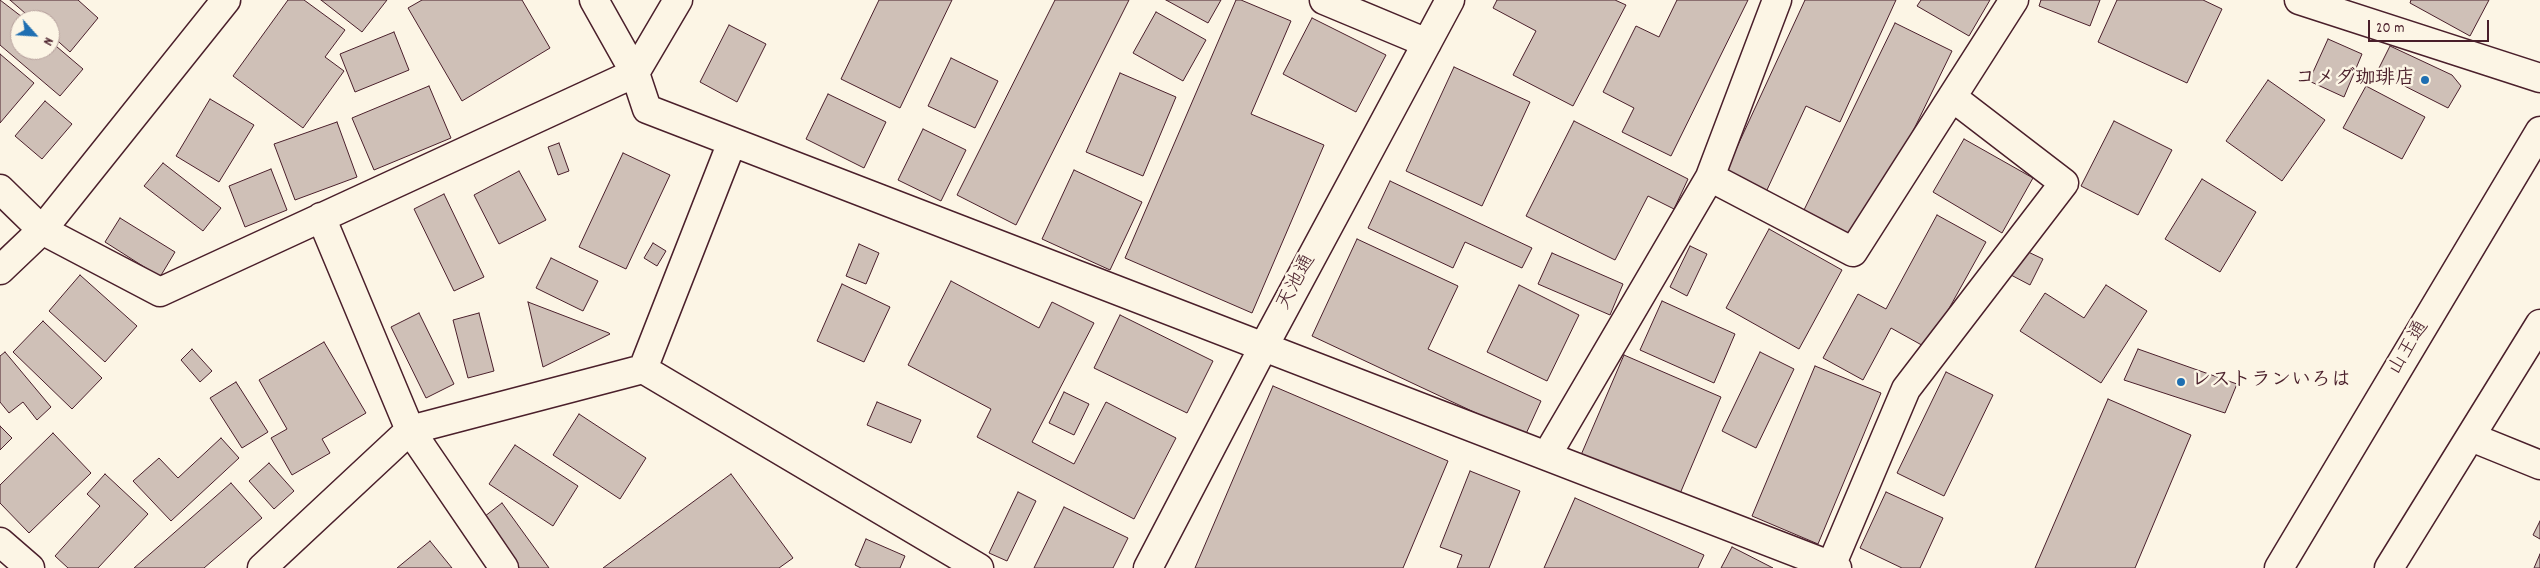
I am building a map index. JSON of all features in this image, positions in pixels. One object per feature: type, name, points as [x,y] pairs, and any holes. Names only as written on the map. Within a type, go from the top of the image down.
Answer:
[{"type":"street","points":[[0,270],[42,230],[226,0]]},
{"type":"street","points":[[594,0],[635,73],[647,109],[1834,567],[1906,390],[2064,183],[1952,97]]},
{"type":"street","points":[[0,189],[42,230],[160,292],[635,73],[678,0]]},
{"type":"street","points":[[1324,0],[1427,43]]},
{"type":"street","name":"天池通","points":[[1148,568],[1264,346],[1450,0]]},
{"type":"street","points":[[1547,455],[1710,177],[1777,0]]},
{"type":"street","points":[[1710,177],[1853,252],[2014,0]]},
{"type":"street","points":[[2299,0],[2540,78]]},
{"type":"street","name":"山王通","points":[[2279,568],[2540,131]]},
{"type":"street","points":[[642,369],[732,142]]},
{"type":"street","points":[[321,217],[410,430],[504,568]]},
{"type":"street","points":[[2389,568],[2540,324]]},
{"type":"street","points":[[262,568],[410,430],[642,369],[979,568]]},
{"type":"street","points":[[2471,437],[2540,464]]},
{"type":"street","points":[[0,542],[30,568]]},
{"type":"building","points":[[0,0],[13,10],[10,10],[10,54],[0,45]]},
{"type":"building","points":[[10,0],[78,0],[98,18],[70,52],[60,43],[60,10],[22,10]]},
{"type":"building","points":[[288,0],[304,0],[345,30],[325,57],[344,71],[303,128],[233,76]]},
{"type":"building","points":[[321,0],[387,0],[362,32]]},
{"type":"building","points":[[422,0],[522,0],[550,48],[462,101],[408,8]]},
{"type":"building","points":[[879,0],[952,0],[900,108],[841,79]]},
{"type":"building","points":[[1055,0],[1129,0],[1016,225],[957,195]]},
{"type":"building","points":[[1166,0],[1221,0],[1208,23]]},
{"type":"building","points":[[1236,0],[1241,0],[1291,21],[1251,114],[1324,145],[1252,313],[1125,258]]},
{"type":"building","points":[[1497,0],[1615,0],[1626,5],[1573,106],[1513,75],[1536,31],[1493,8]]},
{"type":"building","points":[[1677,0],[1748,0],[1671,156],[1622,132],[1634,108],[1603,92],[1636,26],[1659,37]]},
{"type":"building","points":[[1805,0],[1896,0],[1840,122],[1806,106],[1766,192],[1725,173]]},
{"type":"building","points":[[1921,0],[1990,0],[1969,36],[1917,6]]},
{"type":"building","points":[[2041,0],[2100,0],[2090,26],[2039,6]]},
{"type":"building","points":[[2117,0],[2203,0],[2222,9],[2187,83],[2098,42]]},
{"type":"building","points":[[2411,0],[2489,0],[2470,36],[2410,3]]},
{"type":"building","points":[[1156,12],[1206,40],[1183,81],[1133,53]]},
{"type":"building","points":[[1312,18],[1386,55],[1356,112],[1283,74]]},
{"type":"building","points":[[1895,23],[1952,51],[1860,240],[1803,212]]},
{"type":"building","points":[[729,25],[766,44],[737,102],[700,82]]},
{"type":"building","points":[[394,32],[409,70],[355,92],[340,54]]},
{"type":"building","points":[[2328,39],[2362,54],[2344,97],[2309,81]]},
{"type":"building","name":"コメダ珈琲店","points":[[2390,46],[2452,75],[2461,86],[2448,108],[2377,72]]},
{"type":"building","points":[[60,49],[83,69],[60,96],[18,60],[60,60]]},
{"type":"building","points":[[0,54],[34,83],[0,123]]},
{"type":"building","points":[[951,58],[998,81],[975,128],[928,106]]},
{"type":"building","points":[[1454,67],[1530,102],[1482,206],[1406,171]]},
{"type":"building","points":[[1120,73],[1176,97],[1143,176],[1086,152]]},
{"type":"building","points":[[2268,80],[2325,120],[2282,181],[2226,141]]},
{"type":"building","points":[[429,86],[451,138],[374,170],[352,118]]},
{"type":"building","points":[[2366,86],[2425,117],[2402,159],[2343,128]]},
{"type":"building","points":[[828,94],[886,122],[864,168],[806,139]]},
{"type":"building","points":[[210,99],[254,125],[219,182],[176,156]]},
{"type":"building","points":[[45,101],[72,124],[42,159],[15,136]]},
{"type":"building","points":[[1574,121],[1688,179],[1674,209],[1648,196],[1615,260],[1526,216]]},
{"type":"building","points":[[2114,121],[2172,150],[2138,215],[2081,186]]},
{"type":"building","points":[[337,122],[357,177],[295,200],[274,144]]},
{"type":"building","points":[[923,129],[966,150],[941,201],[898,180]]},
{"type":"building","points":[[1964,139],[2033,178],[2002,233],[1933,192]]},
{"type":"building","points":[[559,143],[569,171],[558,175],[548,147]]},
{"type":"building","points":[[623,153],[670,175],[626,269],[579,247]]},
{"type":"building","points":[[163,163],[221,208],[203,231],[144,186]]},
{"type":"building","points":[[271,169],[287,210],[245,227],[229,186]]},
{"type":"building","points":[[1074,170],[1142,202],[1110,270],[1042,239]]},
{"type":"building","points":[[519,171],[546,220],[499,244],[474,195]]},
{"type":"building","points":[[2202,179],[2256,212],[2220,272],[2165,239]]},
{"type":"building","points":[[1390,181],[1532,248],[1522,268],[1465,242],[1453,268],[1368,228]]},
{"type":"building","points":[[444,194],[484,277],[454,291],[414,209]]},
{"type":"building","points":[[1937,215],[1986,242],[1927,348],[1891,328],[1863,380],[1823,358],[1858,294],[1886,309]]},
{"type":"building","points":[[120,218],[175,252],[160,277],[105,242]]},
{"type":"building","points":[[1769,229],[1842,270],[1799,349],[1726,308]]},
{"type":"building","points":[[1357,239],[1458,286],[1428,349],[1541,401],[1525,436],[1312,336]]},
{"type":"building","points":[[653,243],[666,251],[657,266],[644,258]]},
{"type":"building","points":[[859,244],[879,253],[866,284],[846,276]]},
{"type":"building","points":[[1690,246],[1707,254],[1687,296],[1670,287]]},
{"type":"building","points":[[2024,250],[2043,259],[2030,285],[2011,275]]},
{"type":"building","points":[[1552,253],[1623,284],[1610,315],[1538,284]]},
{"type":"building","points":[[551,258],[598,281],[583,311],[536,288]]},
{"type":"building","points":[[80,275],[137,326],[105,362],[49,311]]},
{"type":"building","points":[[951,281],[1039,328],[1052,302],[1094,323],[1032,442],[1074,464],[1106,402],[1176,438],[1134,519],[977,437],[991,409],[908,365]]},
{"type":"building","points":[[842,284],[890,307],[864,362],[817,341]]},
{"type":"building","points":[[1519,285],[1579,315],[1547,381],[1487,352]]},
{"type":"building","points":[[2106,285],[2147,311],[2101,383],[2020,331],[2045,293],[2084,318]]},
{"type":"building","points":[[1662,301],[1735,334],[1714,383],[1640,350]]},
{"type":"building","points":[[528,302],[609,333],[610,334],[543,367]]},
{"type":"building","points":[[419,313],[454,384],[426,398],[391,327]]},
{"type":"building","points":[[479,313],[494,371],[468,378],[453,320]]},
{"type":"building","points":[[1120,315],[1213,361],[1187,413],[1094,368]]},
{"type":"building","points":[[43,321],[102,378],[72,409],[13,352]]},
{"type":"building","points":[[324,342],[366,413],[322,439],[330,453],[292,475],[271,438],[287,429],[259,380]]},
{"type":"building","points":[[192,349],[212,371],[200,382],[181,360]]},
{"type":"building","name":"レストランいろは","points":[[2138,349],[2237,384],[2225,413],[2124,380]]},
{"type":"building","points":[[5,352],[51,407],[37,420],[23,402],[9,413],[0,402],[0,356]]},
{"type":"building","points":[[1760,352],[1794,369],[1756,448],[1722,431]]},
{"type":"building","points":[[1624,355],[1721,397],[1679,496],[1581,455]]},
{"type":"building","points":[[1815,366],[1881,393],[1818,544],[1752,516]]},
{"type":"building","points":[[1946,372],[1993,395],[1944,496],[1897,473]]},
{"type":"building","points":[[236,382],[268,432],[242,448],[210,398]]},
{"type":"building","points":[[1273,386],[1448,461],[1403,568],[1195,568]]},
{"type":"building","points":[[1064,392],[1089,404],[1074,435],[1049,423]]},
{"type":"building","points":[[2108,399],[2191,435],[2135,568],[2035,568]]},
{"type":"building","points":[[877,402],[921,420],[911,443],[867,425]]},
{"type":"building","points":[[579,414],[646,458],[620,499],[553,455]]},
{"type":"building","points":[[0,426],[12,438],[0,450]]},
{"type":"building","points":[[53,433],[91,473],[29,533],[0,503],[0,485]]},
{"type":"building","points":[[221,438],[239,458],[171,521],[133,481],[159,458],[178,478]]},
{"type":"building","points":[[515,445],[578,486],[553,526],[489,484]]},
{"type":"building","points":[[269,463],[294,491],[274,509],[249,481]]},
{"type":"building","points":[[1470,471],[1520,491],[1489,568],[1457,568],[1462,555],[1440,547]]},
{"type":"building","points":[[105,474],[148,514],[98,568],[68,568],[55,556],[100,506],[87,494]]},
{"type":"building","points":[[731,474],[793,558],[779,568],[603,568]]},
{"type":"building","points":[[231,483],[262,518],[204,568],[134,568]]},
{"type":"building","points":[[1018,492],[1036,501],[1007,561],[989,553]]},
{"type":"building","points":[[1886,492],[1943,518],[1920,568],[1902,568],[1860,548]]},
{"type":"building","points":[[1575,498],[1704,555],[1698,568],[1544,568]]},
{"type":"building","points":[[502,503],[549,568],[514,568],[480,520]]},
{"type":"building","points":[[1064,507],[1128,538],[1113,568],[1034,568]]},
{"type":"building","points":[[2540,521],[2540,539],[2533,535]]},
{"type":"building","points":[[866,539],[905,556],[900,568],[861,568],[855,565]]},
{"type":"building","points":[[430,541],[452,568],[397,568]]},
{"type":"building","points":[[1732,547],[1773,568],[1721,568]]},
{"type":"building","points":[[2540,554],[2540,568],[2534,568]]},
{"type":"place","name":"コメダ珈琲店","points":[[2425,80]]},
{"type":"place","name":"レストランいろは","points":[[2181,382]]}]
